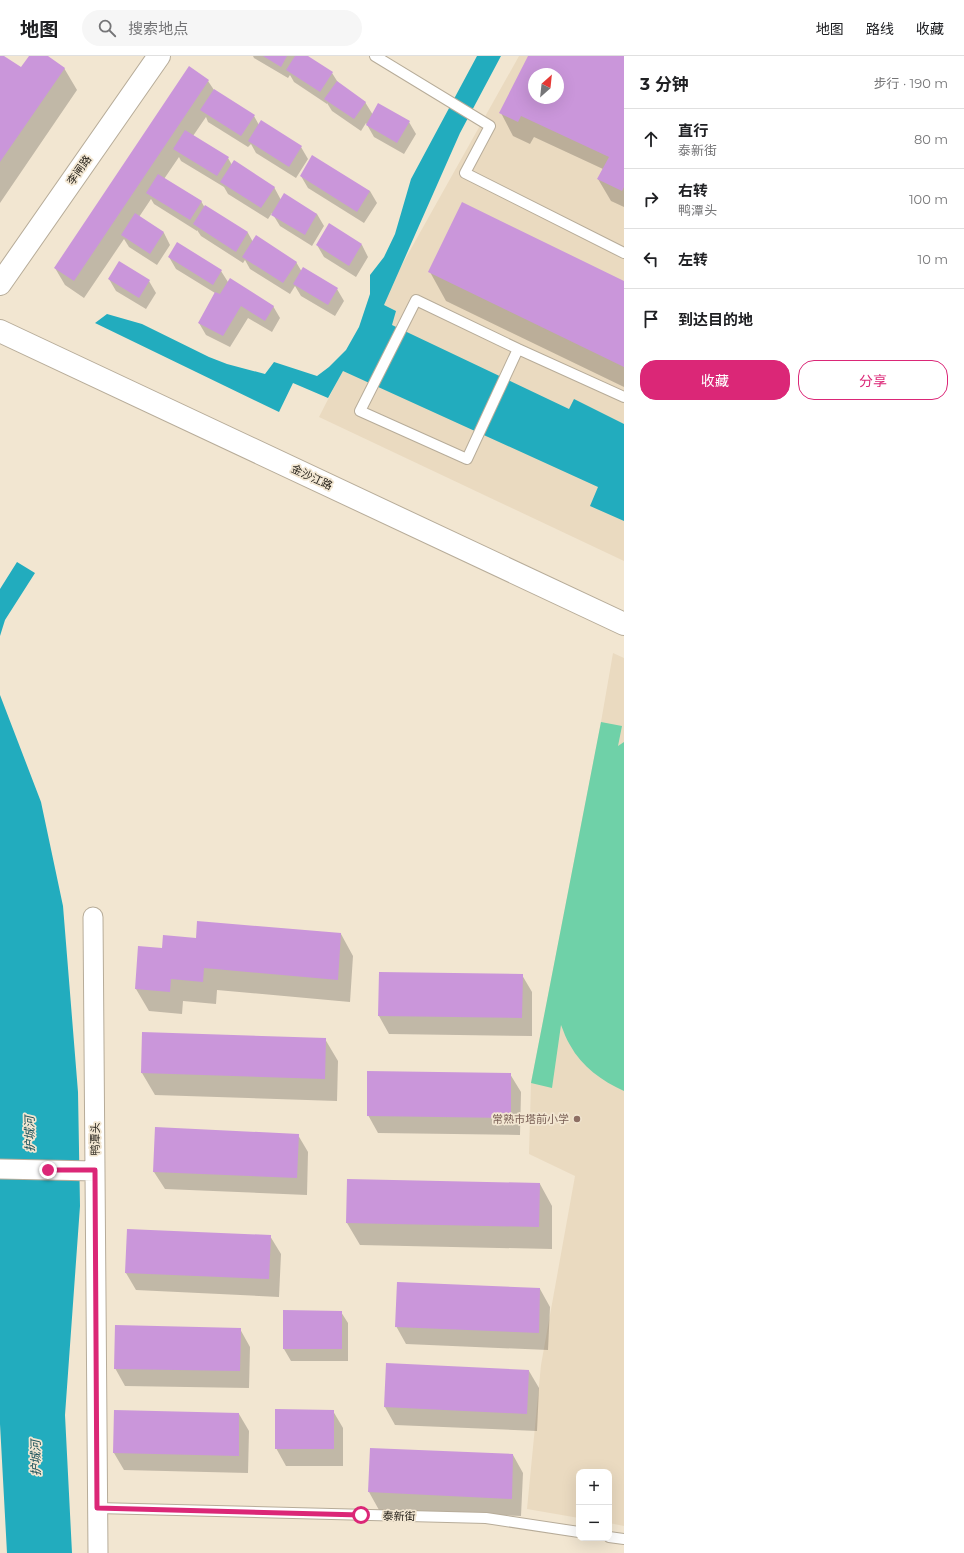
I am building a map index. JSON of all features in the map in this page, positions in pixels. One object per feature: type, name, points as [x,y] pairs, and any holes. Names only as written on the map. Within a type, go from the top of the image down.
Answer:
[{"type":"street","name":"李闸路","points":[[0,284],[159,56]]},
{"type":"street","name":"金沙江路","points":[[0,330],[624,624]]},
{"type":"street","name":"鸭潭头","points":[[93,917],[98,1553]]},
{"type":"street","points":[[0,1169],[95,1170]]},
{"type":"lane","points":[[375,56],[490,126],[465,173],[624,254]]},
{"type":"lane","points":[[518,349],[467,459],[360,411],[416,300],[518,349],[624,397]]},
{"type":"lane","name":"泰新街","points":[[97,1508],[486,1518],[576,1532]]},
{"type":"lane","points":[[612,1537],[624,1539]]},
{"type":"shaded area","points":[[519,56],[624,56],[624,561],[319,417],[343,370]]},
{"type":"shaded area","name":"常熟市塔前小学","points":[[613,653],[624,658],[624,1526],[612,1524],[612,1469],[576,1469],[576,1517],[527,1509],[541,1365],[575,1176],[529,1154],[531,1083]]},
{"type":"green space","points":[[601,722],[622,726],[618,746],[624,742],[624,1091],[600,1078],[580,1060],[566,1038],[561,1025],[552,1088],[531,1083]]},
{"type":"water","points":[[477,56],[501,56],[460,133],[384,305],[396,311],[392,325],[569,409],[574,399],[624,424],[624,521],[590,506],[598,487],[343,371],[328,398],[293,383],[279,412],[95,323],[107,314],[142,324],[209,357],[227,364],[265,374],[274,362],[317,376],[329,367],[346,350],[359,327],[370,294],[370,275],[384,257],[395,234],[411,179]]},
{"type":"water","points":[[17,562],[35,573],[5,620],[0,636],[0,589]]},
{"type":"water","name":"护城河","points":[[0,695],[41,802],[63,906],[78,1092],[80,1206],[65,1415],[72,1553],[7,1553],[0,1424]]},
{"type":"building","points":[[0,56],[4,56],[21,67],[29,56],[48,56],[65,68],[0,162]]},
{"type":"building","points":[[263,56],[287,56],[281,67]]},
{"type":"building","points":[[295,56],[308,56],[333,72],[320,92],[286,70]]},
{"type":"building","points":[[528,56],[624,56],[624,187],[622,191],[597,179],[609,157],[521,116],[518,122],[499,113]]},
{"type":"building","points":[[189,66],[209,80],[74,281],[54,268]]},
{"type":"building","points":[[337,81],[366,102],[354,119],[324,99]]},
{"type":"building","points":[[214,89],[255,115],[241,136],[200,110]]},
{"type":"building","points":[[378,103],[410,121],[397,143],[366,125]]},
{"type":"building","points":[[261,120],[302,146],[289,167],[248,141]]},
{"type":"building","points":[[185,130],[229,157],[217,176],[173,149]]},
{"type":"building","points":[[312,155],[370,191],[357,212],[300,176]]},
{"type":"building","points":[[234,160],[275,187],[261,208],[220,182]]},
{"type":"building","points":[[158,174],[202,201],[190,220],[146,193]]},
{"type":"building","points":[[284,193],[317,214],[305,235],[271,215]]},
{"type":"building","points":[[462,202],[624,281],[624,367],[428,272]]},
{"type":"building","points":[[205,205],[248,232],[236,252],[193,224]]},
{"type":"building","points":[[135,213],[164,232],[150,254],[121,235]]},
{"type":"building","points":[[329,223],[362,244],[349,266],[316,245]]},
{"type":"building","points":[[256,235],[297,262],[283,283],[242,257]]},
{"type":"building","points":[[177,242],[222,270],[213,285],[168,257]]},
{"type":"building","points":[[119,261],[150,280],[139,298],[108,279]]},
{"type":"building","points":[[303,267],[338,288],[328,305],[293,284]]},
{"type":"building","points":[[230,278],[274,306],[265,321],[241,306],[223,336],[198,323],[215,292],[220,294]]},
{"type":"building","points":[[197,921],[341,933],[338,980],[204,968],[203,982],[171,979],[170,992],[135,989],[138,946],[162,948],[163,935],[196,938]]},
{"type":"building","points":[[379,972],[523,974],[522,1018],[378,1016]]},
{"type":"building","points":[[142,1032],[326,1038],[325,1079],[141,1073]]},
{"type":"building","points":[[367,1071],[511,1073],[511,1118],[367,1116]]},
{"type":"building","points":[[155,1127],[299,1134],[297,1178],[153,1172]]},
{"type":"building","points":[[347,1179],[540,1183],[539,1227],[346,1223]]},
{"type":"building","points":[[127,1229],[271,1235],[269,1279],[125,1273]]},
{"type":"building","points":[[397,1282],[540,1288],[539,1333],[395,1327]]},
{"type":"building","points":[[283,1310],[342,1311],[342,1349],[283,1349]]},
{"type":"building","points":[[115,1325],[241,1328],[240,1371],[114,1369]]},
{"type":"building","points":[[386,1363],[529,1370],[527,1414],[384,1407]]},
{"type":"building","points":[[275,1409],[334,1410],[334,1449],[275,1449]]},
{"type":"building","points":[[114,1410],[239,1413],[239,1456],[113,1453]]},
{"type":"building","points":[[370,1448],[513,1454],[512,1499],[368,1492]]},
{"type":"place","name":"常熟市塔前小学","points":[[577,1119]]},
{"type":"route","points":[[48,1170],[95,1170],[97,1508],[361,1515]]}]
